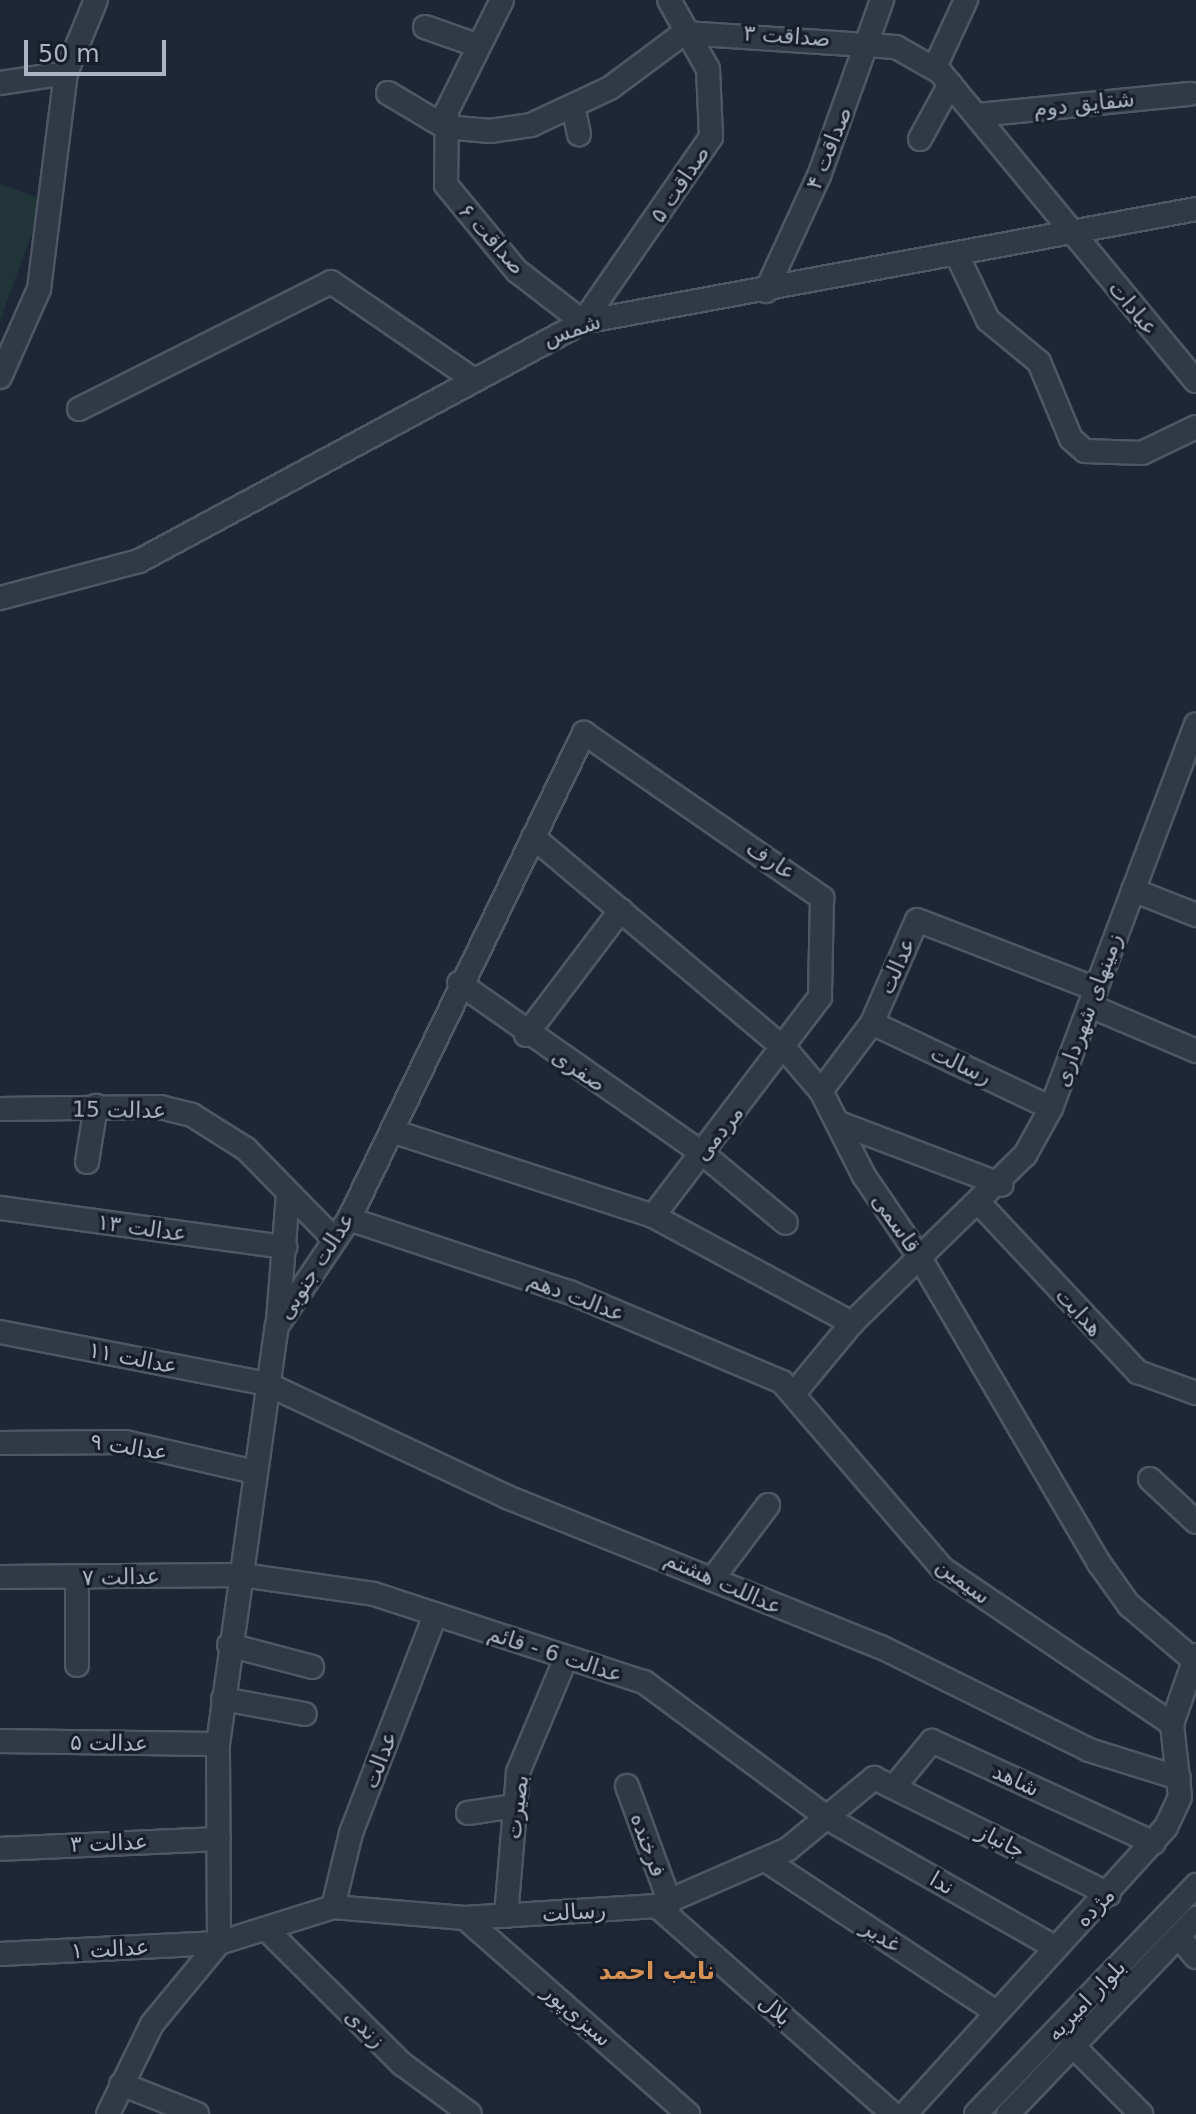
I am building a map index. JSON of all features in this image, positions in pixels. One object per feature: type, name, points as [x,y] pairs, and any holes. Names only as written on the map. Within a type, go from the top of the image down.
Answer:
[{"type":"street","points":[[0,377],[39,289],[66,73],[96,0]]},
{"type":"street","name":"صداقت ۶","points":[[502,0],[445,127],[446,185],[517,271],[583,322]]},
{"type":"street","name":"صداقت ۵","points":[[583,322],[711,137],[708,69],[684,33],[669,0]]},
{"type":"street","name":"صداقت ۴","points":[[766,291],[871,41],[882,0]]},
{"type":"street","points":[[935,67],[966,0]]},
{"type":"street","points":[[425,27],[479,46]]},
{"type":"street","points":[[388,93],[445,127],[531,125],[573,106],[684,33]]},
{"type":"street","name":"صداقت ۳","points":[[684,33],[871,41],[935,67],[978,115],[1071,234]]},
{"type":"street","points":[[0,83],[66,73]]},
{"type":"street","points":[[920,139],[950,84]]},
{"type":"street","name":"شقایق دوم","points":[[978,115],[1190,94]]},
{"type":"street","points":[[573,106],[579,134]]},
{"type":"street","name":"شمس","points":[[0,598],[139,561],[583,322],[958,257],[1196,209]]},
{"type":"street","name":"عبادات","points":[[1071,234],[1196,381]]},
{"type":"street","points":[[958,257],[988,320],[1039,362],[1071,439],[1085,451],[1142,453],[1196,427]]},
{"type":"street","points":[[79,409],[331,282],[474,380]]},
{"type":"street","name":"زمینهای شهرداری","points":[[795,1392],[852,1323],[1002,1185],[1051,1108],[1133,890],[1190,753],[1196,725]]},
{"type":"street","name":"عدالت جنوبی","points":[[219,1943],[218,1744],[229,1645],[242,1575],[277,1326],[349,1219],[459,983],[584,733]]},
{"type":"street","name":"عارف","points":[[584,733],[822,898],[827,940],[820,997],[786,1050]]},
{"type":"street","name":"قاسمی","points":[[533,837],[786,1050],[821,1091],[864,1176],[920,1258],[1099,1563],[1129,1605],[1195,1659]]},
{"type":"street","points":[[1133,890],[1196,915]]},
{"type":"street","points":[[526,1035],[621,910]]},
{"type":"street","name":"عدالت","points":[[821,1091],[872,1023],[917,920],[1093,998]]},
{"type":"street","name":"صفری","points":[[459,983],[526,1035],[702,1153],[786,1223]]},
{"type":"street","points":[[1093,998],[1196,1051]]},
{"type":"street","name":"رسالت","points":[[872,1023],[1051,1108]]},
{"type":"street","name":"مردمی","points":[[653,1216],[786,1050]]},
{"type":"street","points":[[87,1162],[96,1106]]},
{"type":"street","name":"عدالت 15","points":[[0,1109],[96,1106],[192,1115],[246,1149],[334,1239]]},
{"type":"street","points":[[839,1123],[1002,1185]]},
{"type":"street","points":[[392,1131],[653,1216],[852,1323]]},
{"type":"street","points":[[277,1326],[288,1195]]},
{"type":"street","name":"هدایت","points":[[980,1204],[1138,1372],[1196,1393]]},
{"type":"street","name":"عدالت ۱۳","points":[[0,1208],[285,1247]]},
{"type":"street","name":"عدالت دهم","points":[[349,1219],[569,1292],[762,1370],[795,1392]]},
{"type":"street","name":"عدالت ۱۱","points":[[0,1332],[267,1384]]},
{"type":"street","name":"عداللت هشتم","points":[[267,1384],[507,1497],[714,1577],[881,1647],[1089,1750],[1179,1778]]},
{"type":"street","name":"سیمین","points":[[795,1392],[943,1569],[1172,1724]]},
{"type":"street","name":"عدالت ۹","points":[[0,1443],[125,1442],[255,1472]]},
{"type":"street","points":[[1150,1479],[1196,1522]]},
{"type":"street","points":[[714,1577],[768,1505]]},
{"type":"street","name":"عدالت ۷","points":[[0,1577],[242,1575]]},
{"type":"street","name":"عدالت 6 - قائم","points":[[242,1575],[374,1594],[644,1682],[829,1819]]},
{"type":"street","points":[[77,1578],[77,1665]]},
{"type":"street","name":"عدالت","points":[[333,1907],[351,1833],[435,1615]]},
{"type":"street","points":[[229,1645],[312,1667]]},
{"type":"street","name":"بصیرت","points":[[506,1916],[518,1772],[566,1658]]},
{"type":"street","name":"مژده","points":[[905,2114],[1054,1947],[1109,1894],[1154,1843],[1178,1805],[1179,1778],[1172,1724],[1195,1659]]},
{"type":"street","points":[[223,1699],[305,1714]]},
{"type":"street","name":"عدالت ۵","points":[[0,1741],[218,1744]]},
{"type":"street","name":"شاهد","points":[[894,1787],[932,1741],[1154,1843]]},
{"type":"street","name":"رسالت","points":[[219,1943],[268,1931],[333,1907],[465,1918],[663,1905],[767,1861],[829,1819],[874,1778],[894,1787]]},
{"type":"street","name":"فرخنده","points":[[627,1786],[663,1905]]},
{"type":"street","name":"جانباز","points":[[894,1787],[1109,1894]]},
{"type":"street","points":[[468,1813],[515,1806]]},
{"type":"street","name":"ندا","points":[[829,1819],[1054,1947]]},
{"type":"street","name":"عدالت ۳","points":[[0,1849],[219,1839]]},
{"type":"street","name":"غدیر","points":[[767,1861],[996,2012]]},
{"type":"street","name":"بلوار امیریه","points":[[976,2114],[1196,1885]]},
{"type":"street","name":"بلال","points":[[663,1905],[893,2114]]},
{"type":"street","name":"سبزی‌پور","points":[[465,1918],[688,2114]]},
{"type":"street","name":"بلوار امیریه","points":[[1008,2114],[1196,1918]]},
{"type":"street","name":"زندی","points":[[268,1931],[402,2064],[470,2114]]},
{"type":"street","points":[[1179,1937],[1196,1957]]},
{"type":"street","points":[[108,2114],[152,2024],[219,1943]]},
{"type":"street","name":"عدالت ۱","points":[[0,1954],[219,1943]]},
{"type":"street","points":[[1072,2045],[1141,2114]]},
{"type":"street","points":[[121,2084],[197,2114]]},
{"type":"green space","points":[[0,184],[44,200],[0,321]]},
{"type":"district","name":"نایب احمد","points":[[657,1972]]}]
